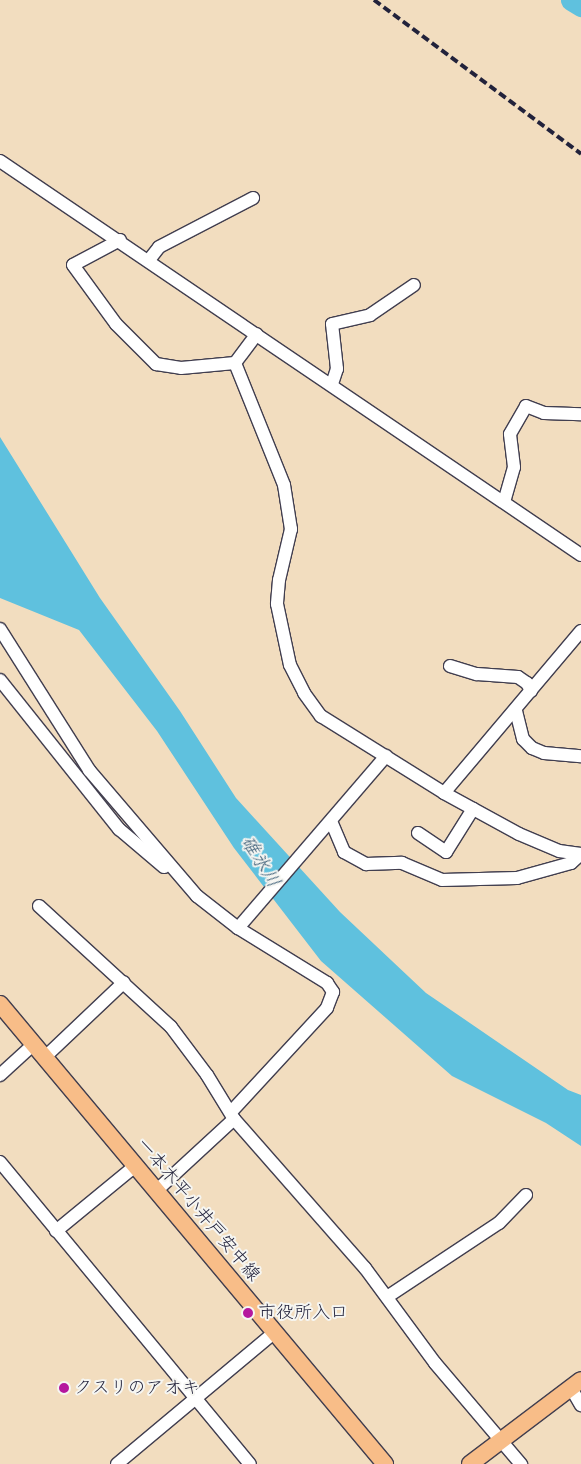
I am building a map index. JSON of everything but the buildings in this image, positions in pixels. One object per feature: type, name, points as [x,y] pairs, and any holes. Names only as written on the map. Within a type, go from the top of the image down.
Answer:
[{"type":"main road","name":"一本木平小井戸安中線","points":[[0,1004],[385,1464]]},
{"type":"main road","points":[[470,1464],[503,1441],[576,1384]]},
{"type":"street","points":[[0,161],[332,384],[581,556]]},
{"type":"street","points":[[149,260],[159,246],[253,198]]},
{"type":"street","points":[[120,240],[73,265],[116,324],[156,364],[181,368],[235,363],[257,334]]},
{"type":"street","points":[[332,384],[337,369],[332,324],[370,315],[414,285]]},
{"type":"street","points":[[235,363],[284,485],[291,529],[278,580],[277,604],[290,664],[304,693],[321,716],[444,794],[559,851],[581,854],[571,863],[517,878],[442,880],[402,863],[366,864],[344,852],[328,824]]},
{"type":"street","points":[[504,502],[514,467],[510,434],[526,406],[544,413],[581,414]]},
{"type":"street","points":[[0,629],[89,770],[197,896],[327,983],[333,992],[326,1008],[233,1115],[156,1191]]},
{"type":"street","points":[[444,794],[516,711],[581,631]]},
{"type":"street","points":[[450,666],[477,674],[518,677],[528,683],[531,691]]},
{"type":"street","points":[[0,680],[119,829],[168,871],[174,870]]},
{"type":"street","points":[[516,711],[523,739],[532,748],[544,753],[581,756]]},
{"type":"street","points":[[240,925],[386,756]]},
{"type":"street","points":[[418,833],[446,852],[473,809]]},
{"type":"street","points":[[39,906],[171,1027],[233,1115],[387,1297],[435,1363],[521,1464]]},
{"type":"street","points":[[0,1075],[39,1051],[124,982]]},
{"type":"street","points":[[0,1162],[250,1464]]},
{"type":"street","points":[[56,1231],[135,1166]]},
{"type":"street","points":[[387,1297],[499,1223],[526,1194]]},
{"type":"street","points":[[117,1464],[275,1332]]},
{"type":"street","points":[[576,1384],[581,1405]]},
{"type":"water","name":"碓氷川","points":[[0,437],[100,598],[180,711],[236,798],[340,912],[426,993],[568,1090],[581,1095],[581,1146],[546,1123],[452,1076],[321,961],[234,848],[157,731],[79,630],[0,598]]},
{"type":"waterway","points":[[571,0],[581,6]]},
{"type":"railway","points":[[374,0],[581,154]]},
{"type":"place","name":"市役所入口","points":[[248,1313]]},
{"type":"place","name":"クスリのアオキ","points":[[64,1388]]}]
